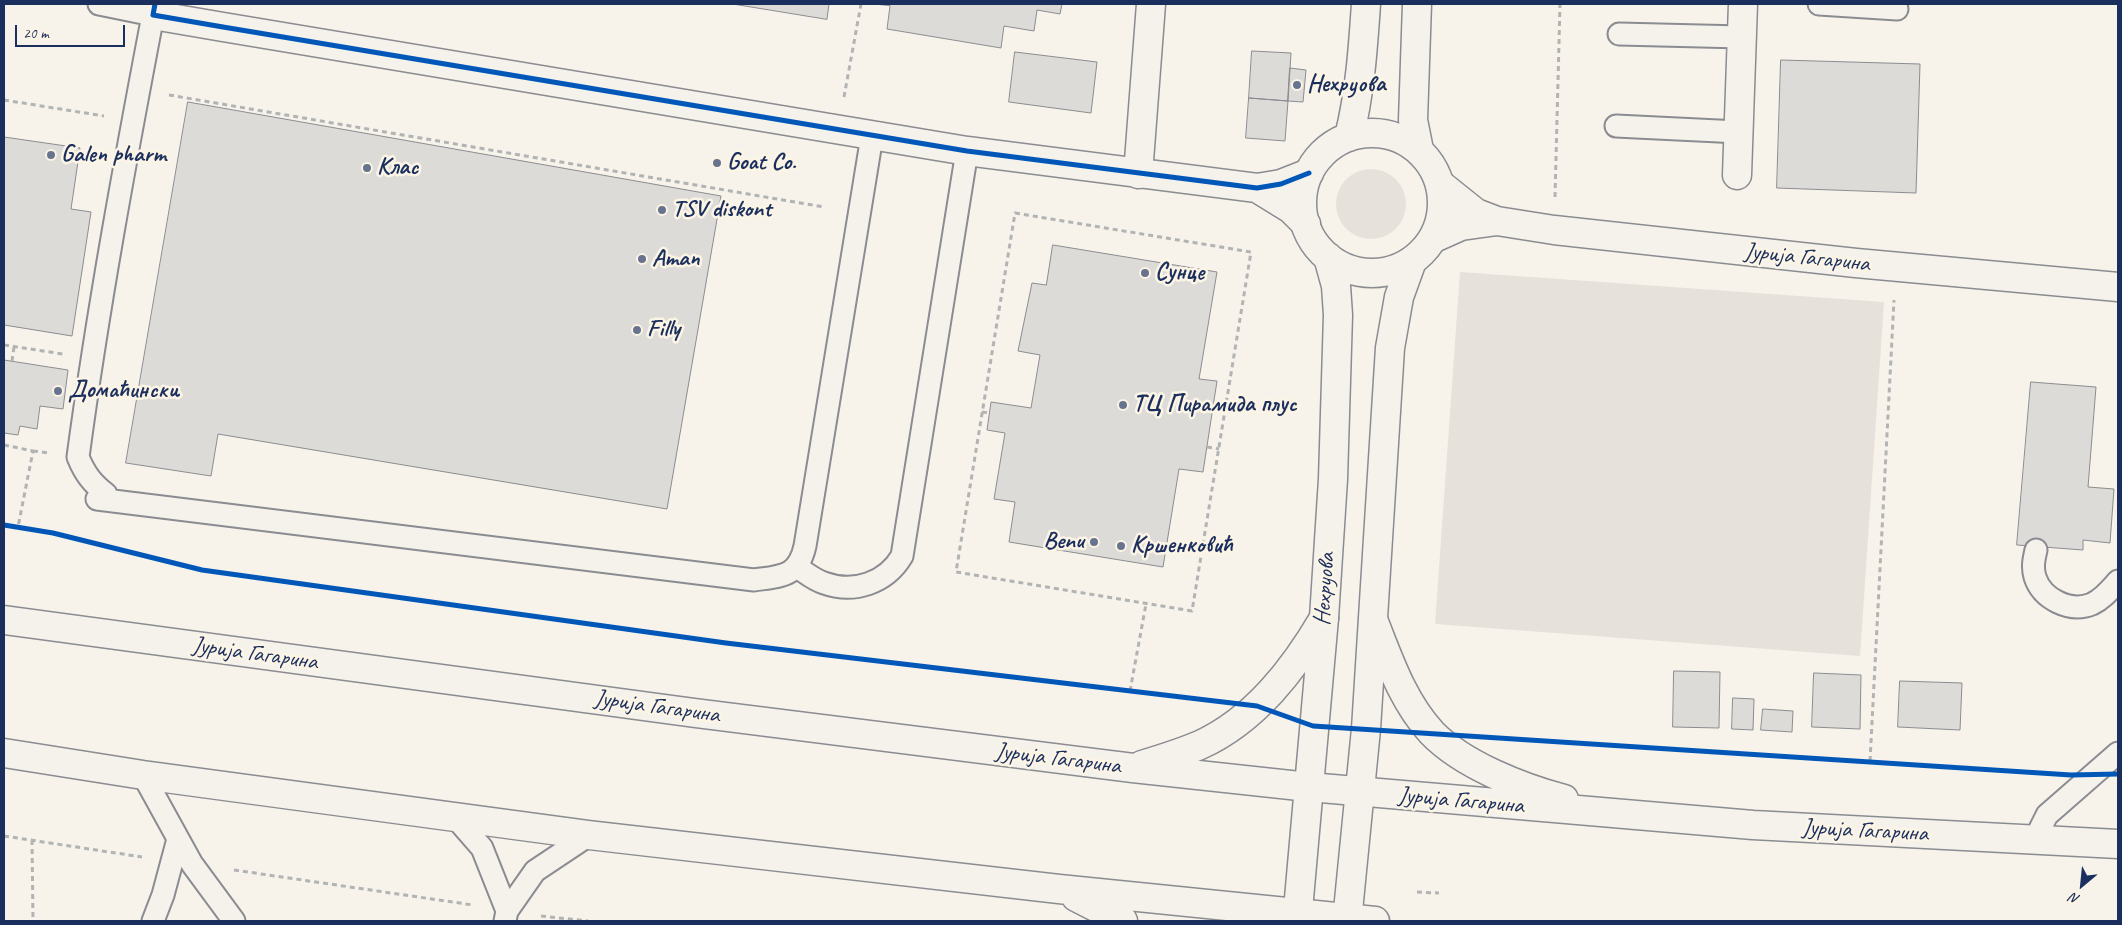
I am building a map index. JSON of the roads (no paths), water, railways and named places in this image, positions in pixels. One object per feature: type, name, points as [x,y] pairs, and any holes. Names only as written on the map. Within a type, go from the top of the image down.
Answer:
[{"type":"street","points":[[1138,174],[1152,4]]},
{"type":"street","points":[[1349,137],[1362,58],[1366,4]]},
{"type":"street","points":[[1417,4],[1414,120],[1419,150]]},
{"type":"street","points":[[1738,175],[1743,4]]},
{"type":"street","points":[[154,9],[485,72],[967,151],[1257,188],[1281,184],[1309,173]]},
{"type":"street","points":[[1373,133],[1386,134],[1409,143],[1419,150],[1436,172],[1441,185],[1442,212],[1434,238],[1424,251],[1412,261],[1399,268],[1370,273],[1341,265],[1328,257],[1314,242],[1302,211],[1309,173],[1314,163],[1330,147],[1349,137],[1373,133]]},
{"type":"street","name":"Јурија Гагарина","points":[[1441,185],[1471,210],[1497,221],[1554,230],[1896,267],[2118,287]]},
{"type":"street","points":[[1257,188],[1291,209],[1306,224]]},
{"type":"street","name":"Јурија Гагарина","points":[[1434,238],[1461,226],[1497,221]]},
{"type":"street","name":"Нехруова","points":[[1298,917],[1324,618],[1333,480],[1338,315],[1336,286],[1328,257]]},
{"type":"street","name":"Нехруова","points":[[1347,920],[1361,792],[1374,622],[1390,348],[1400,297],[1412,261]]},
{"type":"street","points":[[1133,768],[1202,744],[1223,733],[1240,720],[1257,706],[1278,684],[1309,644],[1324,618]]},
{"type":"street","name":"Јурија Гагарина","points":[[4,620],[685,712],[1133,768],[1309,787],[1624,815],[1849,831],[2118,844]]},
{"type":"street","points":[[1374,622],[1394,673],[1410,703],[1432,733],[1452,749],[1477,765],[1508,779],[1553,796],[1624,815]]},
{"type":"street","points":[[4,753],[143,774],[589,835],[1298,917],[1375,921]]},
{"type":"street","points":[[1059,889],[1123,921]]},
{"type":"lane","points":[[99,4],[154,9],[91,357],[78,457],[84,472],[92,483],[106,494],[97,499],[754,580],[786,575],[797,567],[805,546],[872,136]]},
{"type":"lane","points":[[1819,4],[1898,9]]},
{"type":"lane","points":[[1619,34],[1742,37]]},
{"type":"lane","points":[[1616,126],[1739,132]]},
{"type":"lane","points":[[797,567],[824,584],[857,587],[884,578],[895,568],[902,556],[967,151]]},
{"type":"lane","points":[[2036,550],[2033,562],[2035,577],[2041,588],[2051,599],[2063,605],[2076,608],[2091,604],[2103,598],[2118,581]]},
{"type":"lane","points":[[2040,840],[2040,829],[2047,815],[2118,753]]},
{"type":"lane","points":[[143,774],[192,864],[234,921]]},
{"type":"lane","points":[[455,817],[482,848],[506,916]]},
{"type":"lane","points":[[506,916],[535,870],[589,835]]},
{"type":"lane","points":[[153,921],[164,895],[178,839]]},
{"type":"place","name":"Нехруова","points":[[1297,85]]},
{"type":"place","name":"Galen pharm","points":[[51,155]]},
{"type":"place","name":"Goat Co.","points":[[717,163]]},
{"type":"place","name":"Клас","points":[[367,168]]},
{"type":"place","name":"TSV diskont","points":[[662,210]]},
{"type":"place","name":"Aman","points":[[642,259]]},
{"type":"place","name":"Сунце","points":[[1145,273]]},
{"type":"place","name":"Filly","points":[[637,330]]},
{"type":"place","name":"Домаћински","points":[[58,391]]},
{"type":"place","name":"ТЦ Пирамида плус","points":[[1123,405]]},
{"type":"place","name":"Benu","points":[[1094,542]]},
{"type":"place","name":"Кршенковић","points":[[1121,546]]}]
